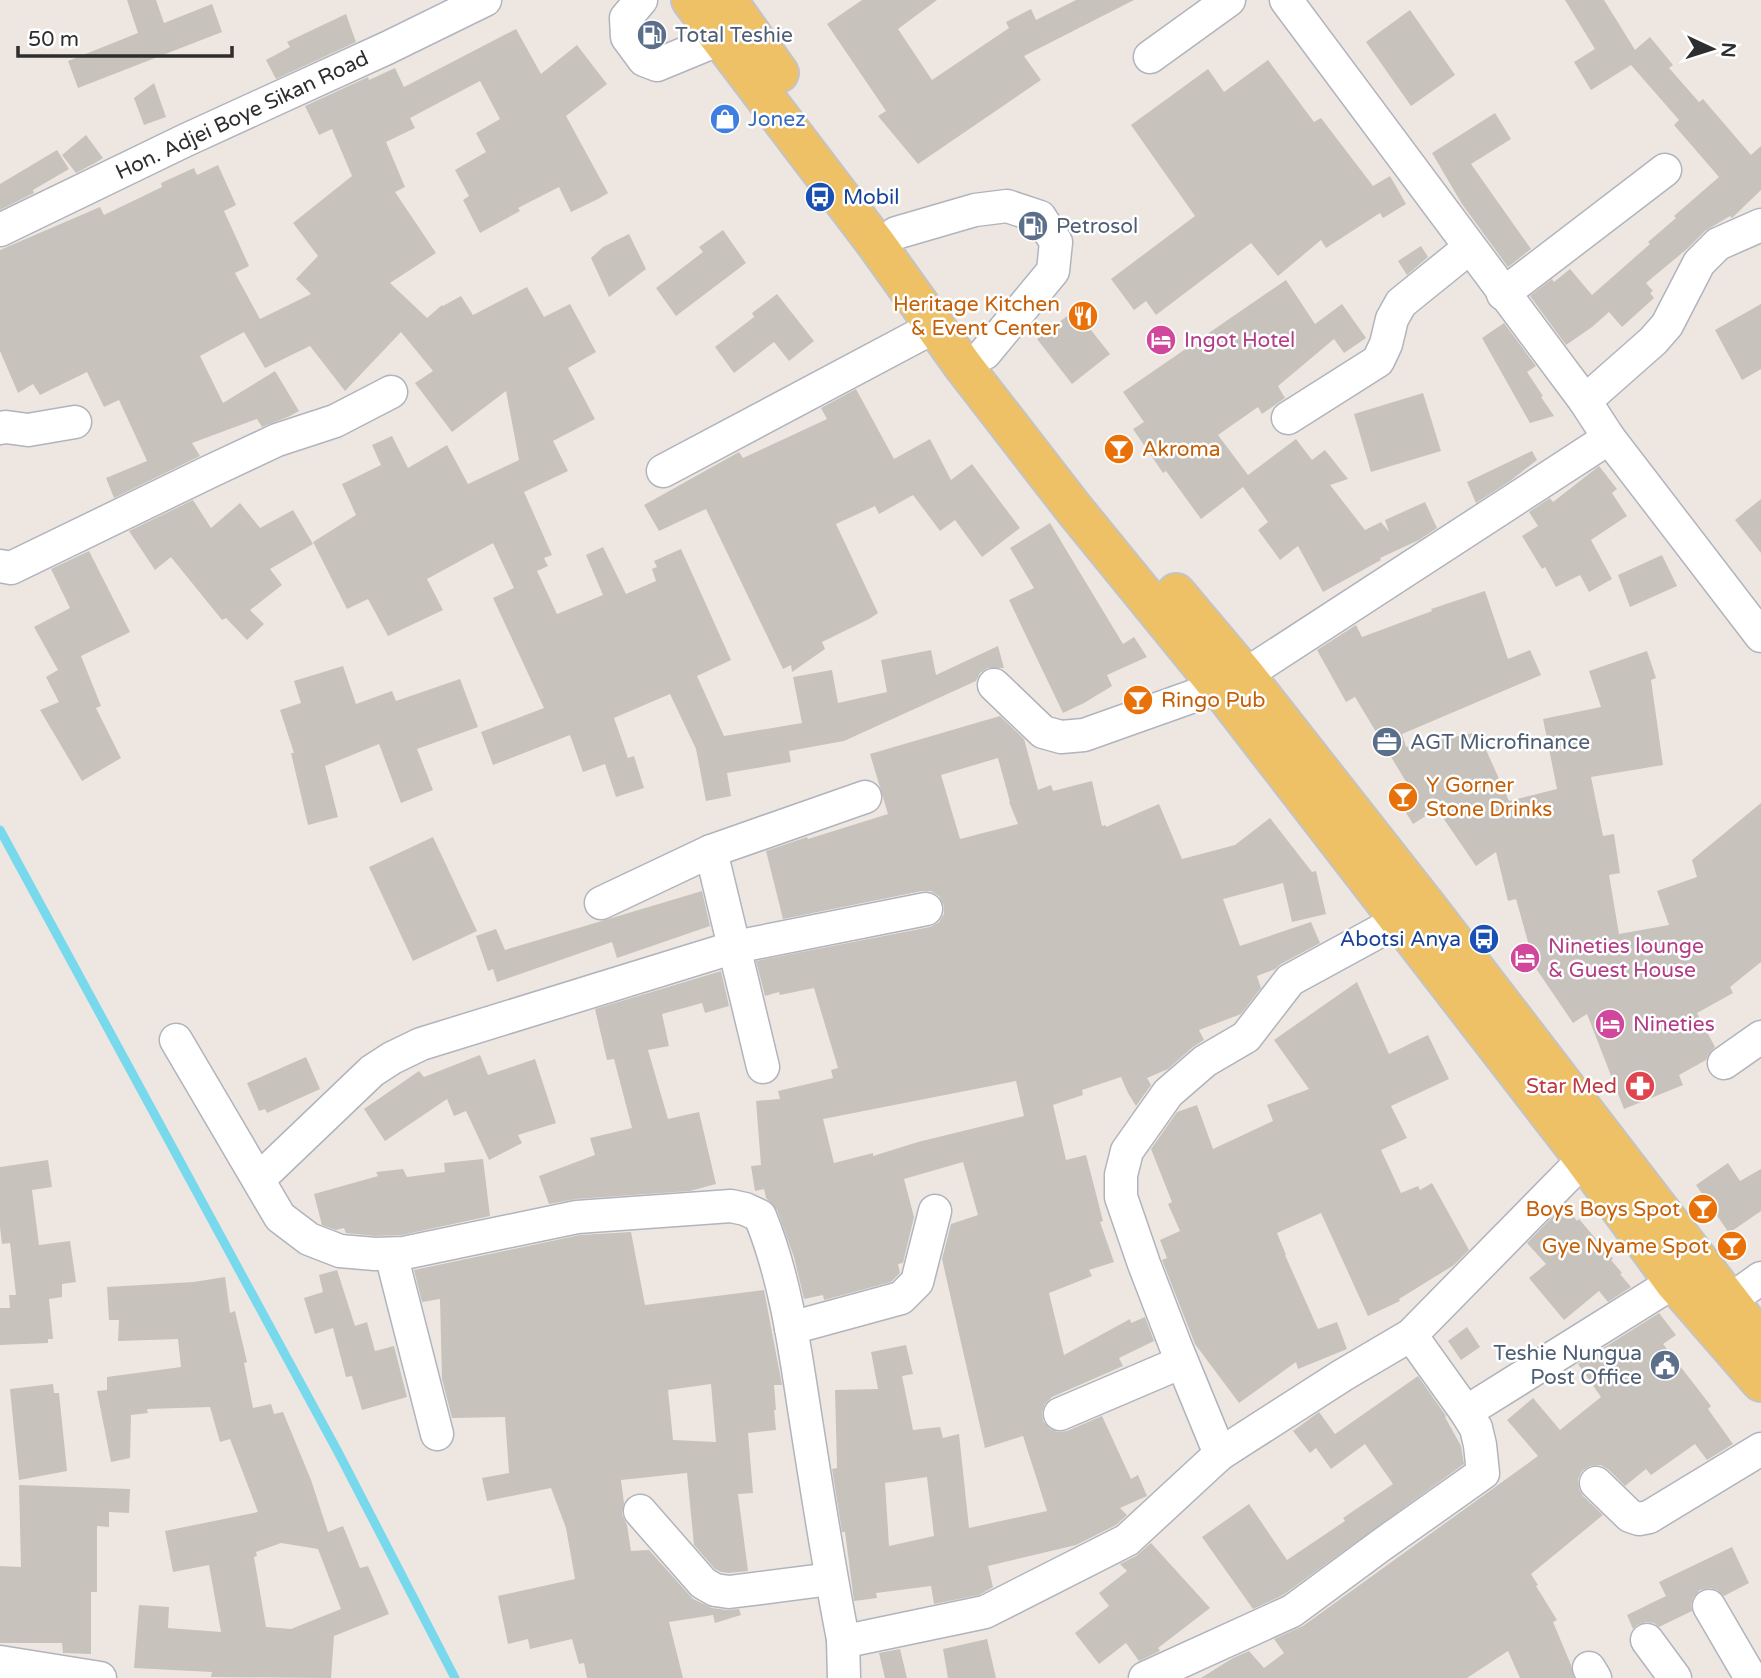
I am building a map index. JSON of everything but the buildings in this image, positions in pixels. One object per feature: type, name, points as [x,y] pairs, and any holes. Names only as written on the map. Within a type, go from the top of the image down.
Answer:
[{"type":"main road","points":[[691,0],[877,245],[934,327],[1074,509],[1232,681],[1428,908],[1761,1342]]},
{"type":"main road","points":[[727,0],[896,233],[1232,681],[1400,920],[1584,1159],[1674,1282],[1761,1382]]},
{"type":"street","name":"Hon. Adjei Boye Sikan Road","points":[[0,230],[485,0]]},
{"type":"street","points":[[641,0],[626,18],[627,37],[644,60],[657,65],[720,39]]},
{"type":"street","points":[[1150,57],[1229,0]]},
{"type":"street","points":[[1286,0],[1585,401],[1609,438],[1761,636]]},
{"type":"street","points":[[1503,294],[1665,170]]},
{"type":"street","points":[[896,233],[975,210],[1007,205],[1040,217],[1056,242],[1053,271],[985,353]]},
{"type":"street","points":[[1585,401],[1653,341],[1667,325],[1699,263],[1718,244],[1761,225]]},
{"type":"street","points":[[1288,418],[1378,361],[1387,344],[1392,319],[1401,303],[1469,248]]},
{"type":"street","points":[[663,471],[934,327]]},
{"type":"street","points":[[0,566],[11,568],[277,440],[335,421],[391,392]]},
{"type":"street","points":[[0,428],[28,430],[75,422]]},
{"type":"street","points":[[994,685],[1043,732],[1061,737],[1084,735],[1232,681],[1609,438]]},
{"type":"street","points":[[601,903],[711,851],[865,797]]},
{"type":"street","points":[[711,851],[763,1067]]},
{"type":"street","points":[[258,1179],[372,1071],[421,1044],[735,947],[926,909]]},
{"type":"street","points":[[1220,1454],[1144,1264],[1121,1198],[1121,1175],[1127,1151],[1168,1093],[1205,1061],[1246,1037],[1290,979],[1400,920]]},
{"type":"street","points":[[1724,1063],[1761,1037]]},
{"type":"street","points":[[176,1041],[280,1217],[309,1239],[340,1251],[404,1254],[577,1217],[731,1206],[760,1216],[770,1240],[791,1328],[843,1640],[844,1678]]},
{"type":"street","points":[[843,1640],[985,1612],[1128,1539],[1220,1454],[1411,1335],[1584,1159]]},
{"type":"street","points":[[791,1328],[901,1298],[917,1282],[935,1211]]},
{"type":"street","points":[[391,1254],[437,1434]]},
{"type":"street","points":[[1729,1301],[1761,1278]]},
{"type":"street","points":[[1466,1412],[1674,1282]]},
{"type":"street","points":[[1145,1678],[1292,1611],[1483,1473],[1476,1428],[1411,1335]]},
{"type":"street","points":[[1060,1413],[1182,1362]]},
{"type":"street","points":[[1596,1483],[1630,1516],[1639,1519],[1649,1517],[1761,1450]]},
{"type":"street","points":[[640,1511],[703,1583],[715,1590],[729,1592],[831,1579]]},
{"type":"street","points":[[1709,1606],[1751,1678]]},
{"type":"street","points":[[1647,1640],[1675,1678]]},
{"type":"street","points":[[0,1662],[100,1678]]},
{"type":"waterway","points":[[0,830],[338,1452],[455,1678]]},
{"type":"place","name":"Total Teshie","points":[[652,35]]},
{"type":"place","name":"Jonez","points":[[725,119]]},
{"type":"place","name":"Mobil","points":[[820,197]]},
{"type":"place","name":"Petrosol","points":[[1033,226]]},
{"type":"place","name":"Heritage Kitchen & Event Center","points":[[1083,316]]},
{"type":"place","name":"Ingot Hotel","points":[[1161,340]]},
{"type":"place","name":"Akroma","points":[[1119,449]]},
{"type":"place","name":"Ringo Pub","points":[[1138,700]]},
{"type":"place","name":"AGT Microfinance","points":[[1387,742]]},
{"type":"place","name":"Y Gorner Stone Drinks","points":[[1403,797]]},
{"type":"place","name":"Abotsi Anya","points":[[1484,939]]},
{"type":"place","name":"Nineties lounge & Guest House","points":[[1525,958]]},
{"type":"place","name":"Nineties","points":[[1610,1024]]},
{"type":"place","name":"Star Med","points":[[1640,1086]]},
{"type":"place","name":"Boys Boys Spot","points":[[1703,1209]]},
{"type":"place","name":"Gye Nyame Spot","points":[[1732,1246]]},
{"type":"place","name":"Teshie Nungua Post Office","points":[[1665,1365]]}]
